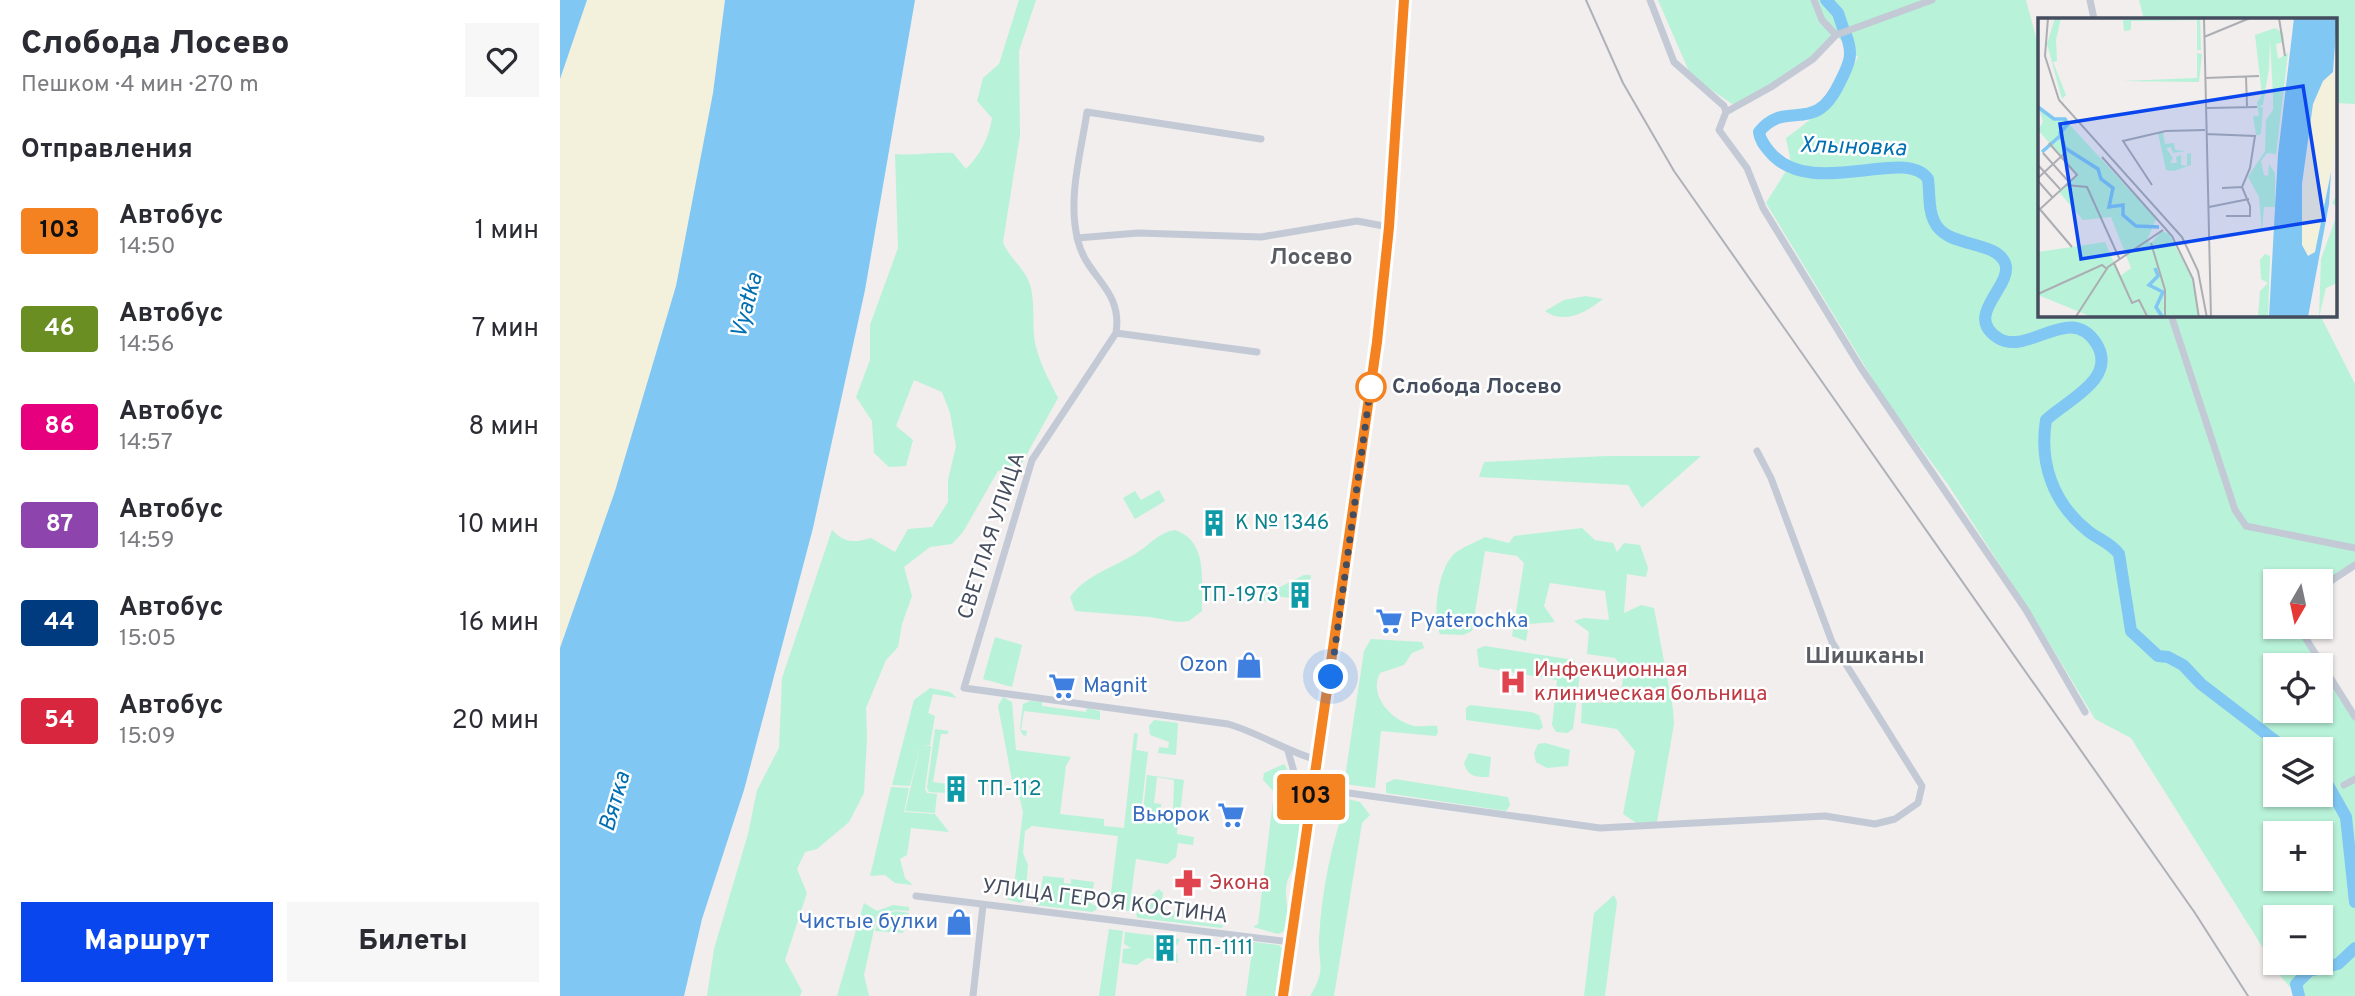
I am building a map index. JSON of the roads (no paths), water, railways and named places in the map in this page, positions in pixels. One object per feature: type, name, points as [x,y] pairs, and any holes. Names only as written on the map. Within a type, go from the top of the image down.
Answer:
[{"type":"main road","points":[[1283,996],[1375,359],[1389,227],[1404,0]]},
{"type":"street","points":[[1650,0],[1674,62],[1721,102],[1726,112]]},
{"type":"street","points":[[1814,0],[1822,20],[1836,34]]},
{"type":"street","points":[[1932,0],[1836,34],[1813,59],[1772,87],[1726,112],[1719,130],[1747,167],[1763,208],[1878,394],[1919,449],[1983,550],[2026,610],[2085,712]]},
{"type":"street","points":[[2090,0],[2094,18]]},
{"type":"street","points":[[1257,352],[1116,333],[1116,304],[1084,256],[1077,238],[1075,190],[1087,111],[1261,139]]},
{"type":"street","points":[[1077,238],[1138,233],[1261,237],[1357,221],[1389,227]]},
{"type":"street","points":[[2172,317],[2235,510],[2246,526],[2355,548]]},
{"type":"street","name":"СВЕТЛАЯ УЛИЦА","points":[[1116,333],[1032,460],[964,688],[1228,724],[1269,739],[1288,751]]},
{"type":"street","points":[[1313,788],[1600,828],[1825,816],[1875,824],[1895,818],[1918,803],[1922,786],[1832,642],[1770,478],[1756,451]]},
{"type":"street","points":[[2333,580],[2355,566]]},
{"type":"street","points":[[2306,639],[2355,717]]},
{"type":"street","points":[[1288,751],[1318,760]]},
{"type":"street","points":[[1288,751],[1308,819]]},
{"type":"street","points":[[2344,785],[2355,779]]},
{"type":"street","name":"УЛИЦА ГЕРОЯ КОСТИНА","points":[[916,896],[1291,942]]},
{"type":"street","points":[[973,996],[984,905]]},
{"type":"water","points":[[560,0],[587,0],[560,79]]},
{"type":"water","points":[[725,0],[915,0],[865,290],[813,528],[744,790],[702,919],[684,996],[560,996],[560,648],[615,491],[676,286],[713,93]]},
{"type":"waterway","name":"Хлыновка","points":[[1826,0],[1838,13],[1843,28]]},
{"type":"waterway","name":"Хлыновка","points":[[1846,35],[1850,48],[1848,64],[1830,99],[1820,109],[1810,113],[1780,117],[1769,122],[1759,132],[1762,142],[1787,165],[1808,172],[1832,173],[1900,167],[1917,170],[1928,179],[1931,211],[1940,230],[1959,240],[1991,250],[2000,255],[2005,263],[2003,281],[1987,310],[1985,320],[1988,329],[1998,338],[2010,342],[2022,341],[2061,328],[2074,328],[2086,332],[2096,343],[2101,356],[2101,368],[2095,378],[2087,388],[2046,420],[2044,436],[2047,467],[2057,495],[2076,520],[2119,554],[2131,631],[2158,656],[2168,657],[2183,665],[2201,684],[2270,737]]},
{"type":"waterway","name":"Хлыновка","points":[[2333,794],[2346,817],[2355,902]]},
{"type":"waterway","name":"Хлыновка","points":[[2299,996],[2296,984],[2309,971],[2338,964],[2355,948]]},
{"type":"railway","points":[[1586,0],[1623,83],[1674,171],[2195,913],[2248,996]]},
{"type":"place","name":"Слобода Лосево","points":[[1371,387]]},
{"type":"place","name":"К № 1346","points":[[1214,523]]},
{"type":"place","name":"ТП-1973","points":[[1300,595]]},
{"type":"place","name":"Pyaterochka","points":[[1389,621]]},
{"type":"place","name":"Ozon","points":[[1249,665]]},
{"type":"place","name":"Инфекционная клиническая больница","points":[[1513,682]]},
{"type":"place","name":"Magnit","points":[[1062,686]]},
{"type":"place","name":"ТП-112","points":[[956,789]]},
{"type":"place","name":"Вьюрок","points":[[1231,815]]},
{"type":"place","name":"Экона","points":[[1188,883]]},
{"type":"place","name":"Чистые булки","points":[[959,922]]},
{"type":"place","name":"ТП-1111","points":[[1165,948]]},
{"type":"district","name":"Лосево","points":[[1311,258]]},
{"type":"district","name":"Шишканы","points":[[1865,657]]},
{"type":"water label","name":"Vyatka","points":[[748,306]]},
{"type":"water label","name":"Вятка","points":[[616,802]]}]
